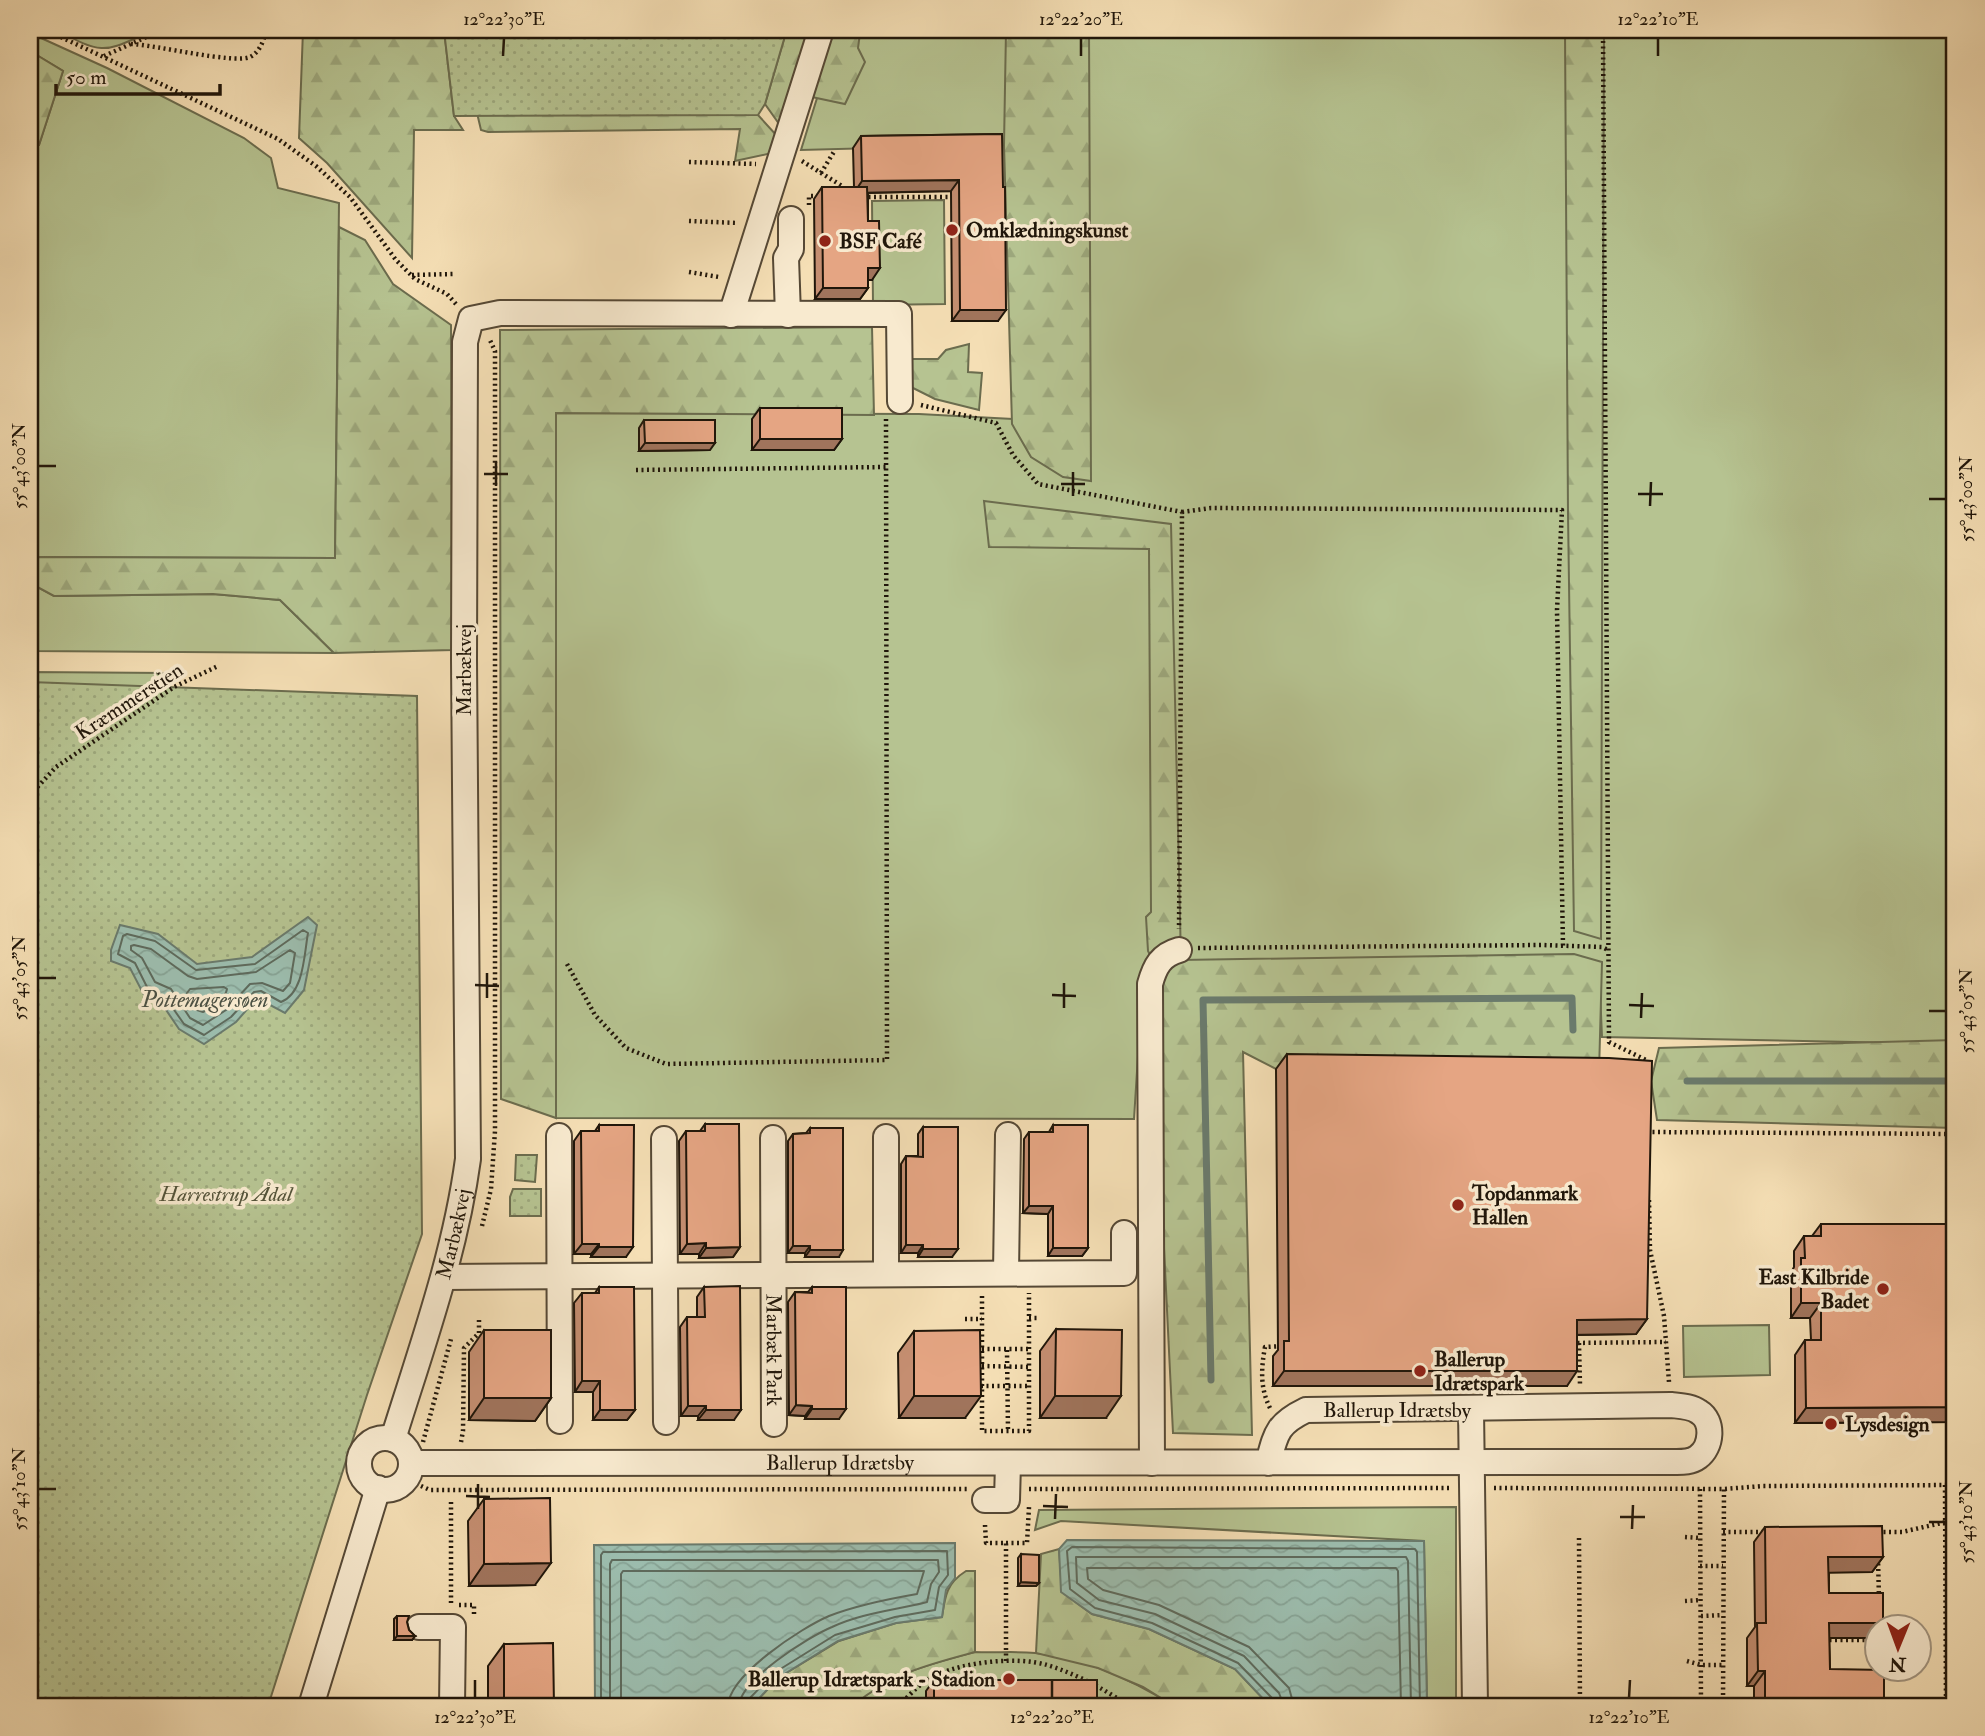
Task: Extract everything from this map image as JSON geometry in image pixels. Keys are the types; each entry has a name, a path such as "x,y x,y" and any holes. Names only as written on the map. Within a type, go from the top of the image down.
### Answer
{"street":[{"path":"731,315 821,30"},
{"path":"788,315 786,258 791,249 791,219"},
{"path":"471,319 500,313 899,314 900,401"},
{"name":"Marbækvej","path":"393,1439 444,1277 461,1209 468,1159 464,660 465,342 471,319"},
{"path":"1152,1463 1150,984 1154,970 1167,953 1179,950"},
{"path":"1006,1273 1008,1135"},
{"path":"559,1136 561,1421"},
{"path":"886,1137 887,1274"},
{"name":"Marbæk Park","path":"773,1138 774,1424"},
{"path":"664,1139 666,1422"},
{"name":"Marbæk Park","path":"444,1277 1124,1273 1124,1233"},
{"name":"Ballerup Idrætsby","path":"409,1471 1008,1463 1688,1462 1700,1456 1706,1448 1710,1434 1707,1421 1699,1412 1671,1405 1471,1410 1307,1410 1287,1419 1281,1429"},
{"path":"1471,1410 1475,1706"},
{"path":"1268,1463 1275,1437 1281,1429"},
{"path":"393,1439 407,1449 409,1471 399,1486 379,1489 364,1478 360,1469 360,1458 364,1448 372,1441 393,1439"},
{"path":"977,1494 1007,1500 1019,1489 1008,1463"},
{"path":"311,1706 379,1489"},
{"path":"419,1627 453,1627 452,1706"}],"path":[{"path":"46,30 278,139 316,166 350,197 396,260 411,275 447,294 471,319"},
{"path":"103,57 162,30"},
{"path":"131,44 221,58 244,58 253,56 264,42 266,30"},
{"path":"1603,30 1609,1042 1646,1060 1646,1072"},
{"path":"821,173 835,150"},
{"path":"689,162 781,157 821,173 842,186 847,197"},
{"path":"860,197 965,197"},
{"path":"689,221 733,222 759,226"},
{"path":"689,272 743,278"},
{"path":"411,275 453,274"},
{"path":"567,964 595,1015 626,1048 667,1064 887,1060 886,406 900,401 996,423 1013,454 1038,484 1182,512 1211,508 1562,510 1557,610 1563,947"},
{"path":"636,470 887,467"},
{"path":"1182,512 1179,950 1339,946 1602,947 1608,950"},
{"name":"Kræmmerstien","path":"30,795 56,767 174,687 218,666"},
{"path":"1647,1120 1648,1146"},
{"path":"1647,1132 1955,1134"},
{"path":"1649,1198 1650,1250 1664,1317 1671,1405"},
{"path":"1006,1273 1029,1318 1029,1431 982,1431 982,1319 1006,1273"},
{"path":"1029,1318 1040,1318"},
{"path":"965,1319 982,1319"},
{"path":"461,1443 464,1348 479,1333 479,1320"},
{"path":"1566,1343 1666,1342"},
{"path":"1579,1343 1580,1385"},
{"path":"1281,1429 1264,1396 1261,1368 1265,1347 1292,1346"},
{"path":"982,1349 1029,1349"},
{"path":"1007,1350 1008,1431"},
{"path":"982,1366 1029,1367"},
{"path":"970,1387 1029,1386"},
{"path":"409,1471 430,1490 977,1494"},
{"path":"1945,1485 1946,1706"},
{"path":"985,1525 986,1543 1027,1543 1019,1489 1724,1489 1763,1486 1955,1485"},
{"path":"1700,1489 1701,1706"},
{"path":"1723,1706 1724,1489"},
{"path":"451,1502 451,1610 447,1617 453,1627"},
{"path":"1865,1532 1902,1532 1945,1522"},
{"path":"1723,1532 1775,1532"},
{"path":"1685,1537 1700,1538"},
{"path":"1579,1538 1580,1706"},
{"path":"1006,1543 1006,1661"},
{"path":"1878,1546 1879,1600"},
{"path":"1700,1566 1723,1566"},
{"path":"1685,1601 1701,1600"},
{"path":"1700,1616 1723,1615"},
{"path":"1824,1640 1862,1640"},
{"path":"899,1706 908,1695 934,1675 975,1664 1006,1661 1045,1664 1078,1676 1129,1706"},
{"path":"1687,1661 1701,1665 1723,1665"}],"green space":[{"path":"58,30 155,30 116,46 97,48"},
{"path":"303,30 444,30 454,116 463,130 414,130 412,258 327,163 299,138"},
{"path":"444,30 784,30 785,36 765,104 758,115 454,116"},
{"path":"784,30 815,30 782,128 765,104 785,36"},
{"path":"823,30 864,30 860,33 858,48 865,62 845,104 807,96"},
{"path":"838,30 1036,30 1032,144 801,150"},
{"path":"1006,30 1089,30 1091,481 1063,477 1031,457 1012,424 1004,145"},
{"path":"1082,30 1955,30 1955,1044 1602,1037 1599,968 1143,976 1134,1119 556,1118 556,413 919,414 1088,423"},
{"path":"1565,30 1604,30 1601,939 1574,931"},
{"path":"30,33 107,68 244,138 271,158 278,188 339,203 335,558 35,557 30,564 30,149 39,145 63,71 30,51"},
{"path":"30,51 63,71 39,145 30,149"},
{"path":"477,113 758,115 778,137 772,153 735,161 740,129 488,132 481,130"},
{"path":"944,200 945,304 873,305 872,201"},
{"path":"339,227 365,240 393,284 451,325 452,650 334,653 280,600 213,594 54,596 30,583 30,564 34,557 335,558"},
{"path":"872,327 874,415 556,413 556,1118 501,1099 500,330"},
{"path":"969,344 968,372 982,373 979,410 935,399 909,386 903,359 938,359 946,350"},
{"path":"984,501 1171,524 1181,960 1574,954 1602,962 1599,1073 1276,1069 1243,1052 1252,1435 1173,1433 1158,1125 1159,972 1148,951 1146,917 1151,912 1149,549 989,547"},
{"path":"30,583 54,596 213,594 280,600 334,653 30,651"},
{"path":"30,672 167,673 169,679 129,706 30,785"},
{"name":"Harrestrup Ådal","path":"30,682 417,696 422,1234 367,1395 268,1706 30,1706"},
{"path":"1955,1040 1955,1128 1657,1120 1651,1081 1659,1048"},
{"path":"516,1155 537,1155 535,1182 515,1180"},
{"path":"513,1189 541,1189 541,1216 510,1216"},
{"path":"1769,1325 1770,1375 1684,1377 1683,1326"},
{"path":"1456,1507 1456,1706 1427,1706 1424,1541 1061,1521 1035,1530 1039,1510"},
{"path":"1059,1549 1062,1592 1092,1614 1149,1629 1235,1669 1270,1706 1174,1706 1143,1687 1098,1668 1036,1653 1041,1554"},
{"path":"966,1571 975,1571 975,1652 896,1678 853,1706 752,1706 778,1678 839,1641 896,1623 942,1617 948,1590"},
{"name":"Ballerup Idrætspark - Stadion","path":"975,1652 1035,1653 1071,1659 1125,1679 1174,1706 853,1706 895,1678"}],"water":[{"name":"Pottemagersøen","path":"308,917 317,925 304,990 285,1013 257,998 236,1022 204,1044 179,1029 160,1001 144,995 130,968 111,961 111,950 120,925 158,934 197,964 252,957"},
{"path":"1067,1540 1424,1541 1427,1706 1270,1706 1235,1669 1149,1629 1092,1614 1061,1592 1059,1549"},
{"path":"955,1543 955,1578 946,1590 942,1617 896,1623 838,1641 778,1678 752,1706 595,1706 594,1545"}],"building":[{"path":"1002,134 1006,310 960,310 959,180 862,181 861,136"},
{"path":"822,187 867,187 868,221 879,221 880,268 868,268 868,288 823,288"},
{"path":"760,408 842,408 842,439 760,439"},
{"path":"644,420 715,420 715,443 645,443"},
{"name":"Topdanmark Hallen","path":"1287,1054 1609,1058 1652,1061 1647,1319 1577,1320 1577,1371 1284,1371 1284,1341 1289,1341"},
{"path":"705,1124 739,1124 740,1247 706,1248 706,1243 687,1244 686,1131 705,1131"},
{"path":"599,1125 634,1125 633,1247 582,1244 581,1131 599,1131"},
{"path":"1053,1125 1088,1125 1088,1248 1053,1248 1053,1206 1029,1206 1029,1132 1053,1132"},
{"path":"923,1127 958,1127 958,1249 923,1249 923,1245 906,1245 906,1156 923,1157"},
{"path":"810,1128 843,1128 843,1250 810,1250 810,1246 793,1246 793,1134 810,1133"},
{"name":"East Kilbride Badet","path":"1821,1224 1955,1224 1955,1407 1806,1408 1805,1340 1821,1340 1821,1303 1801,1303 1801,1258 1805,1258 1804,1236 1821,1236"},
{"path":"740,1286 741,1410 706,1410 706,1406 688,1406 687,1317 705,1317 704,1287"},
{"path":"599,1287 634,1287 635,1410 600,1410 600,1381 582,1381 582,1293 599,1293"},
{"path":"812,1287 846,1287 846,1409 812,1409 812,1406 796,1405 795,1292 812,1293"},
{"path":"1056,1329 1122,1330 1121,1396 1055,1396"},
{"path":"484,1330 551,1330 551,1398 484,1398"},
{"path":"980,1330 981,1396 914,1396 914,1331"},
{"path":"550,1498 551,1563 484,1564 484,1499"},
{"path":"1882,1526 1883,1557 1828,1557 1829,1593 1883,1593 1883,1614 1862,1614 1862,1623 1829,1623 1830,1669 1862,1670 1862,1684 1884,1684 1884,1700 1797,1701 1797,1706 1765,1706 1765,1671 1758,1671 1757,1623 1766,1623 1765,1527"},
{"path":"1021,1554 1039,1555 1039,1583 1021,1582"},
{"path":"397,1616 409,1616 409,1630 415,1636 397,1636"},
{"path":"553,1643 554,1706 504,1706 504,1644"},
{"path":"934,1680 1097,1680 1097,1706 934,1706"}],"waterway":[{"path":"1211,1380 1203,1000 1572,998 1573,1030"},
{"path":"1687,1081 1955,1081"}],"place":[{"name":"Omklædningskunst","path":"952,230"},
{"name":"BSF Café","path":"825,241"},
{"name":"Topdanmark Hallen","path":"1458,1205"},
{"name":"East Kilbride Badet","path":"1883,1289"},
{"name":"Ballerup Idrætspark","path":"1420,1371"},
{"name":"Lysdesign","path":"1831,1424"},
{"name":"Ballerup Idrætspark - Stadion","path":"1009,1679"}]}
